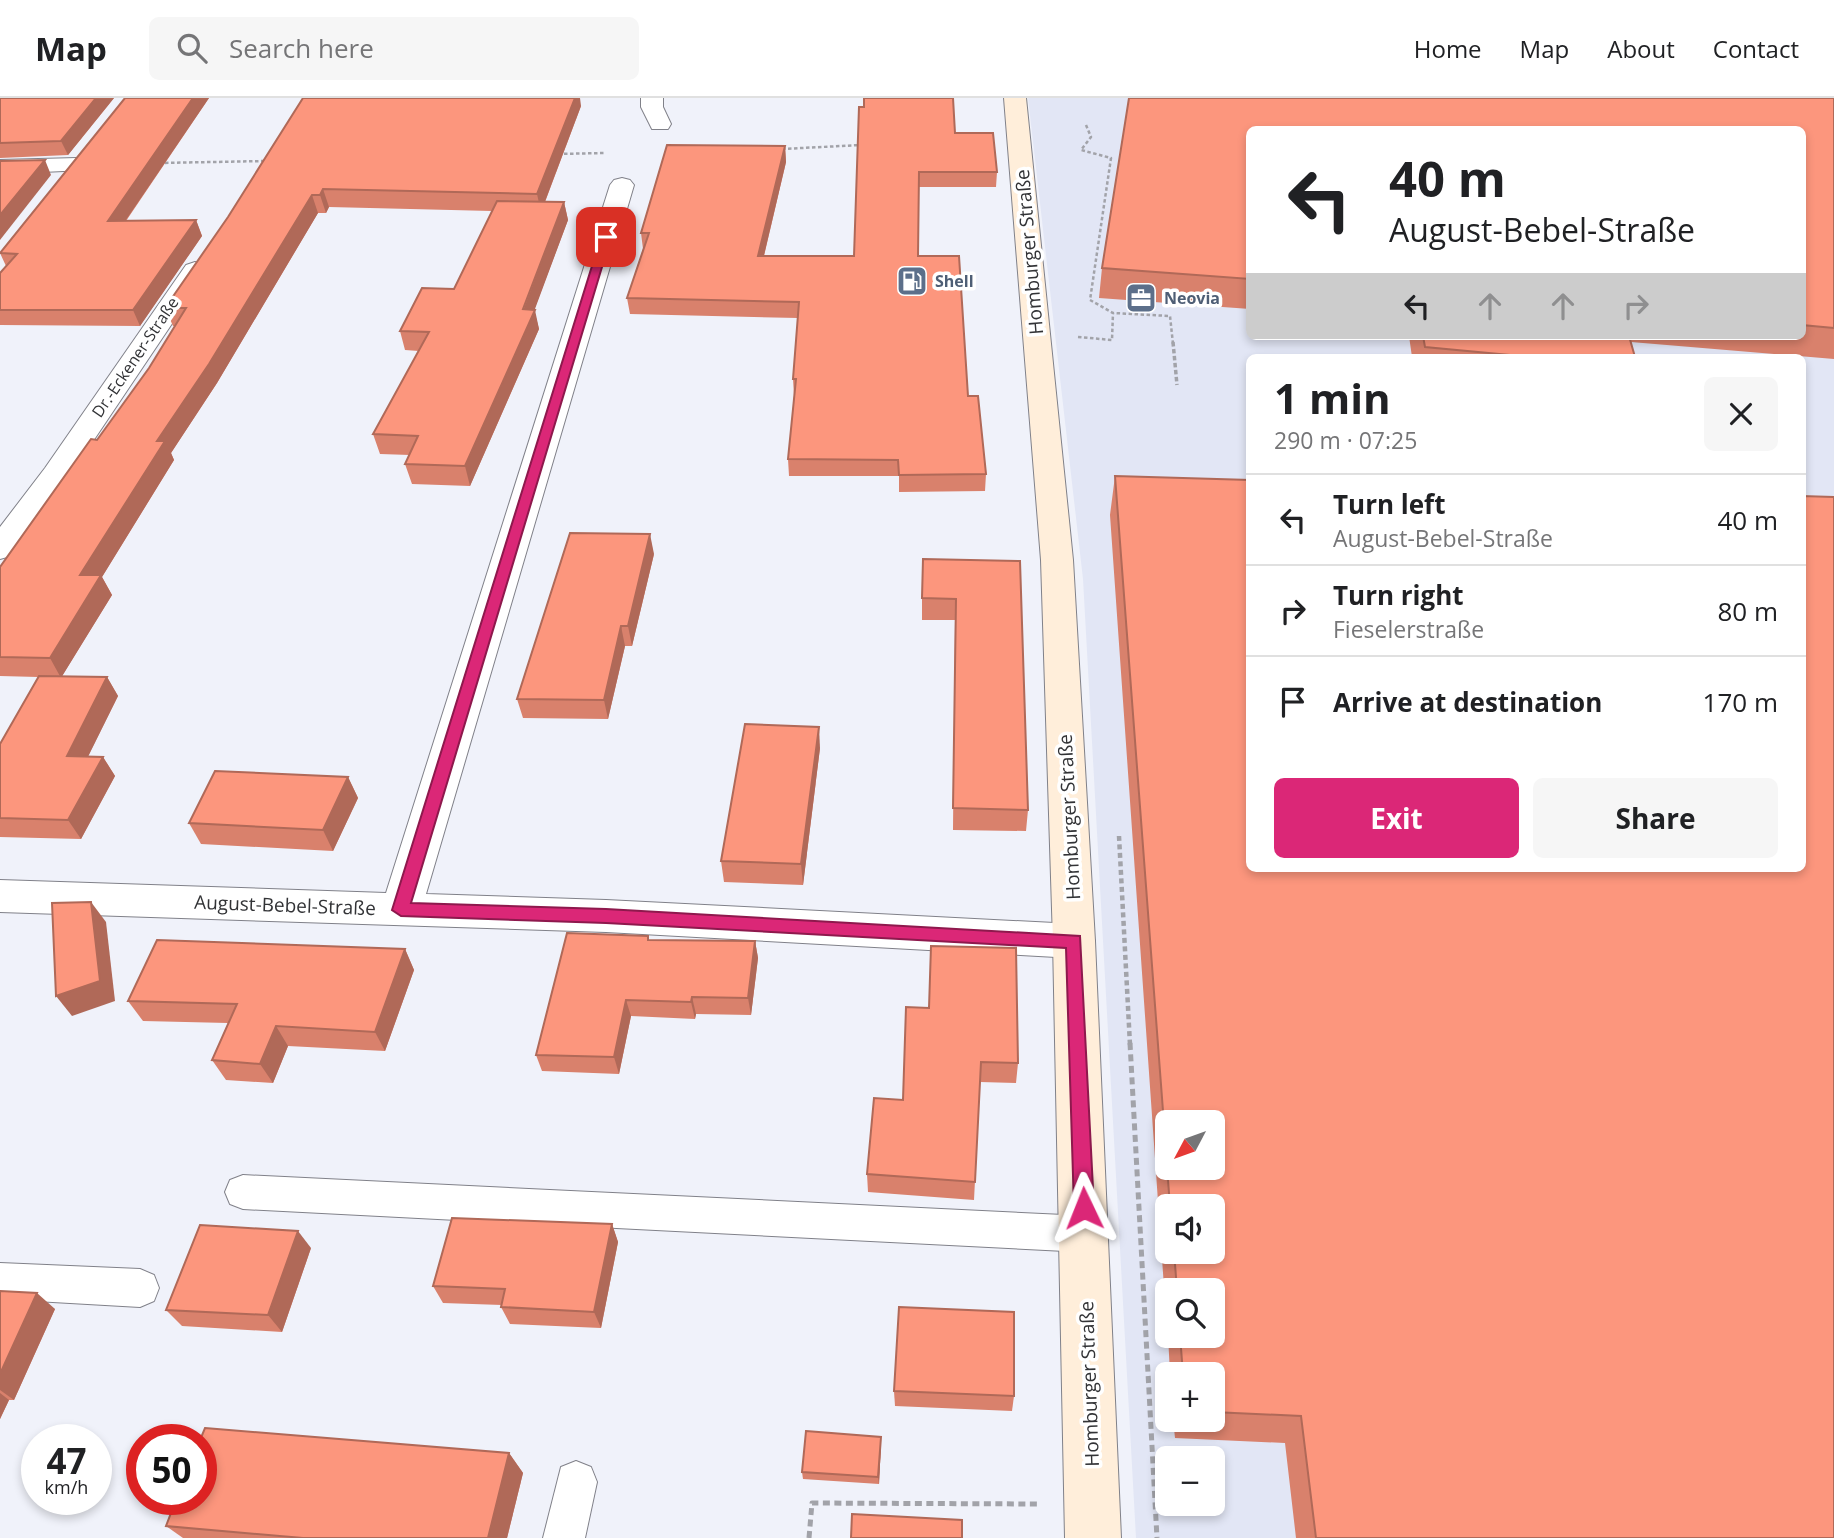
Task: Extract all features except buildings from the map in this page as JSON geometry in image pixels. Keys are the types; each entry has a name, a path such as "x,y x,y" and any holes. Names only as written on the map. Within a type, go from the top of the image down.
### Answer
{"main road":[{"name":"Homburger Straße","path":"1015,98 1057,560 1085,1234 1093,1521"}],"street":[{"path":"652,98 654,115 660,124"},
{"path":"60,186 91,146"},
{"path":"0,167 77,165"},
{"path":"401,910 622,185"},
{"name":"Dr.-Eckener-Straße","path":"0,549 56,474 207,252"},
{"name":"August-Bebel-Straße","path":"0,896 606,916 1074,941"}],"lane":[{"path":"243,1192 1085,1234"},
{"path":"0,1281 140,1288"},
{"path":"564,1538 576,1482"}],"path":[{"path":"1086,125 1091,137 1081,150 1111,158 1090,300 1113,313 1170,316 1177,385"},
{"path":"778,149 870,145"},
{"path":"547,154 612,153"},
{"path":"258,173 265,161"},
{"path":"158,163 279,161"},
{"path":"1073,337 1112,340 1113,313"},
{"path":"809,1538 812,1503 1093,1521"}],"shaded area":[{"path":"1028,98 1834,98 1834,1538 1136,1538 1083,579"}],"place":[{"name":"Shell","path":"912,281"},
{"name":"Neovia","path":"1141,298"}],"route":[{"path":"606,237 401,910 606,916 1074,941 1084,1208"}]}
